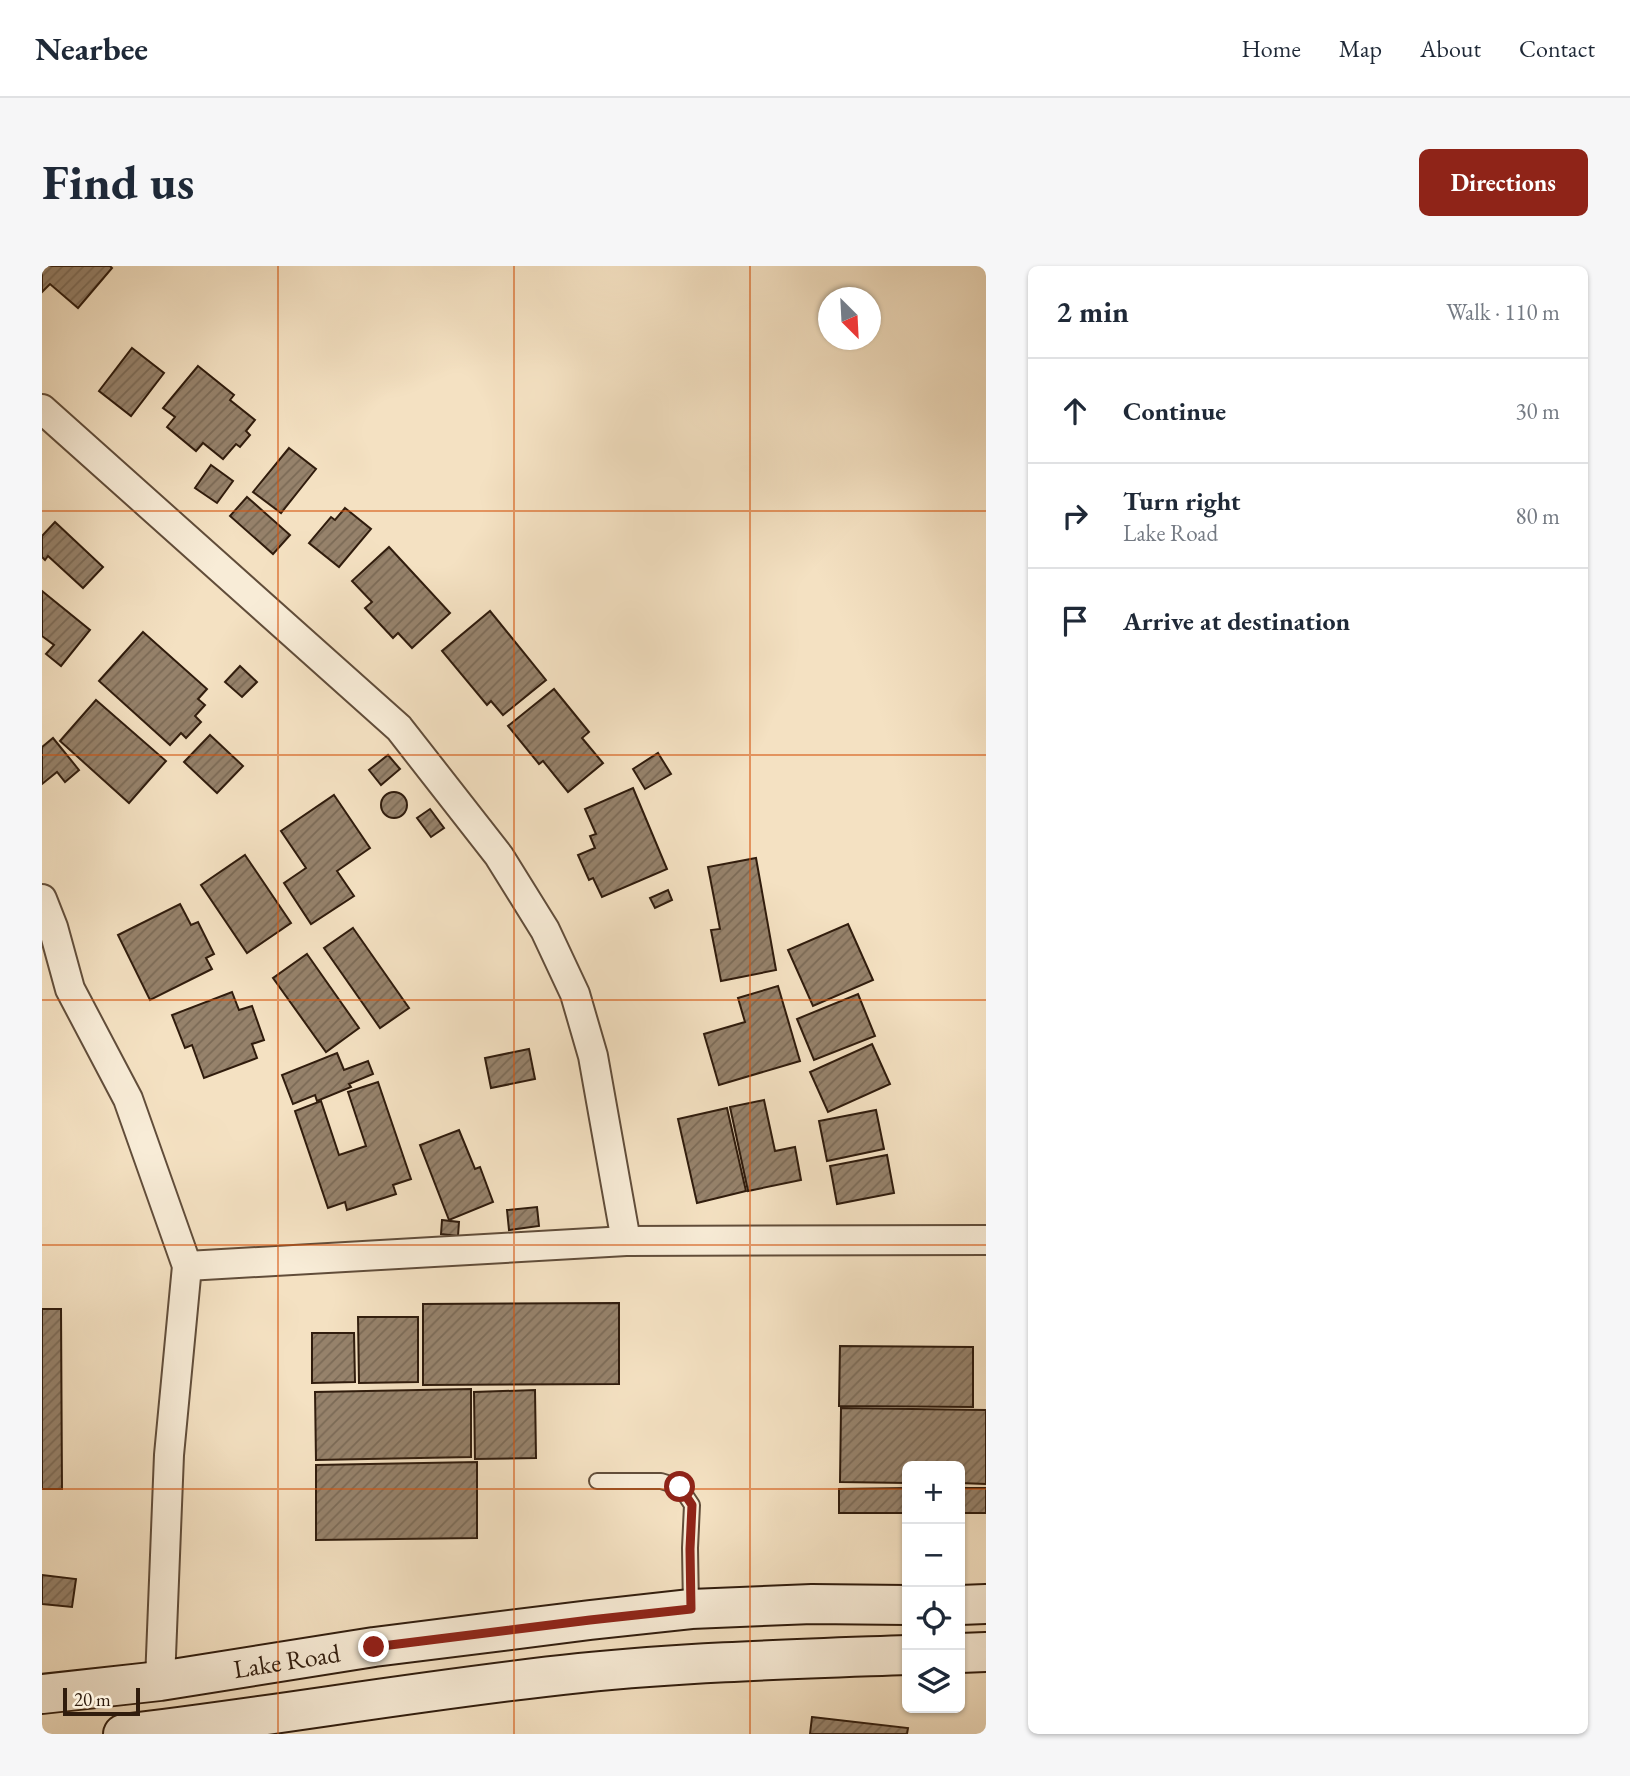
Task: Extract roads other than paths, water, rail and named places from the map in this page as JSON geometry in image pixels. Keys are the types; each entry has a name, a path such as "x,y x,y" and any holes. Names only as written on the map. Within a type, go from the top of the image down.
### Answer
{"main road":[{"name":"Lake Road","path":"42,1694 160,1681 374,1647 691,1609 813,1604 902,1605"},
{"path":"965,1605 986,1604"},
{"path":"965,1653 986,1651"},
{"name":"Lake Road","path":"123,1734 581,1673 902,1655"}],"street":[{"path":"42,409 399,728 499,856 545,930 575,994 593,1056 626,1241"},
{"path":"42,899 70,989 128,1099 187,1266 169,1455 160,1681"},
{"path":"42,968 70,989"},
{"path":"187,1266 626,1241 986,1240"}],"lane":[{"path":"597,1481 661,1481 680,1487 692,1505 691,1609"}]}
